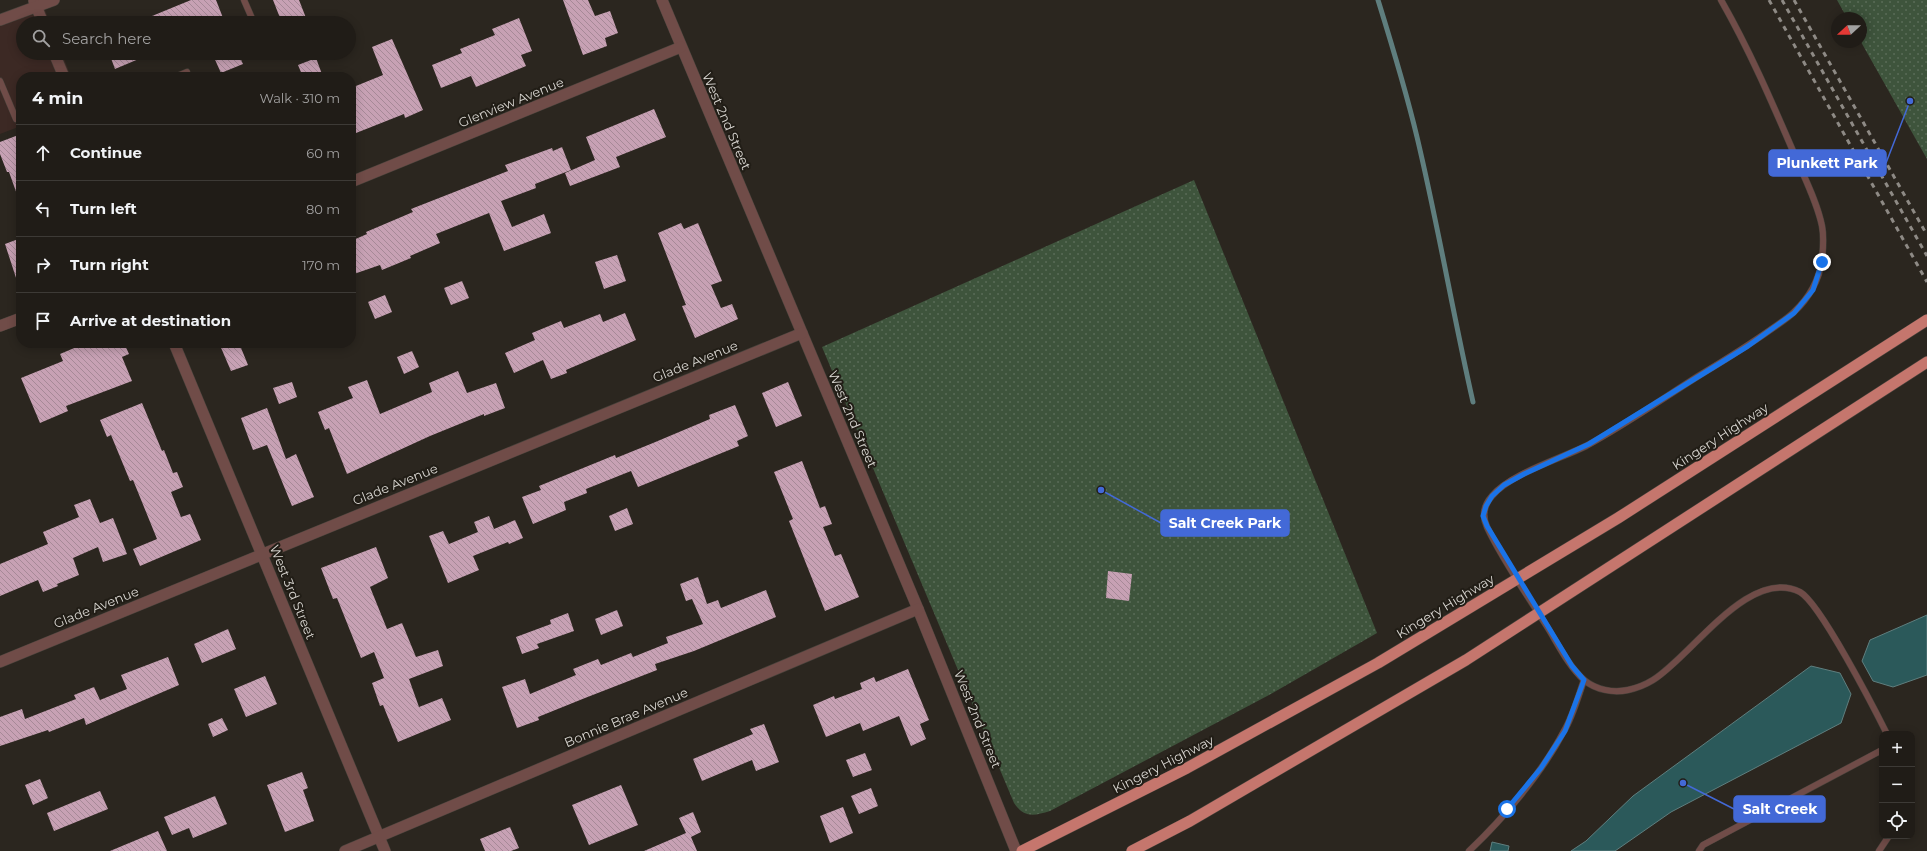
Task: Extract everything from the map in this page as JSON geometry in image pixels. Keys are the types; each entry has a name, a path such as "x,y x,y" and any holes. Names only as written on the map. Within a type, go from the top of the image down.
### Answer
{"highway":[{"name":"Kingery Highway","path":"1022,851 1194,765 1378,663 1618,518 1927,320"},
{"path":"1132,851 1190,820 1460,664 1927,362"}],"street":[{"path":"0,20 35,3 54,0"},
{"name":"West 2nd Street","path":"662,0 918,609 1016,851"},
{"path":"35,3 40,16"},
{"name":"Glenview Avenue","path":"356,180 681,47"},
{"path":"57,60 62,72"},
{"path":"0,326 16,320"},
{"name":"Glade Avenue","path":"0,662 802,333"},
{"name":"West 3rd Street","path":"176,348 385,851"},
{"name":"Bonnie Brae Avenue","path":"345,851 379,835 918,609"}],"lane":[{"path":"244,0 251,16"},
{"path":"1721,0 1745,42 1771,99 1812,196 1823,228 1822,262 1813,290 1794,313 1748,346 1589,444 1524,474 1504,485 1492,496 1486,506 1483,516 1487,526 1518,579 1572,666 1584,680 1596,687 1610,692 1621,691 1646,684 1665,671 1741,601 1768,588 1783,588 1799,592 1809,599 1885,731"},
{"path":"0,81 16,119"},
{"path":"1469,851 1541,768 1565,731 1584,680"},
{"path":"1700,851 1703,844 1879,752"},
{"path":"1879,851 1887,839"}],"shaded area":[{"path":"44,7 47,16 21,16"},
{"path":"16,18 16,60 65,60 69,72 16,72 16,128 0,134 0,24"}],"green space":[{"path":"1837,0 1927,0 1927,159 1864,48 1867,48 1867,12 1844,12"},
{"path":"1194,180 1377,633 1269,695 1050,811 1034,815 1026,813 1018,808 1014,803 822,347"}],"water":[{"path":"1927,615 1927,675 1893,687 1873,681 1862,661 1870,640"},
{"path":"1811,666 1840,673 1851,694 1841,723 1671,812 1615,851 1571,851 1586,841 1633,796"},
{"path":"1492,842 1509,846 1508,851 1490,851"}],"building":[{"path":"191,0 216,0 222,16 152,16"},
{"path":"273,0 299,0 305,16 279,16"},
{"path":"563,0 588,0 595,16 610,11 618,33 605,38 607,46 583,55"},
{"path":"519,18 532,51 521,55 526,66 476,87 471,76 441,88 432,65 462,53 460,49 495,35 492,29"},
{"path":"392,39 423,110 405,118 404,114 356,133 356,86 383,75 372,47"},
{"path":"112,60 136,60 115,69"},
{"path":"215,60 241,60 243,64 221,72"},
{"path":"311,60 317,60 321,72 301,72 298,65"},
{"path":"654,109 666,137 616,157 620,167 570,186 565,173 595,160 586,137"},
{"path":"16,136 16,192 9,172 7,172 0,154 0,142"},
{"path":"562,147 571,170 535,184 536,188 501,201 512,227 544,214 551,233 504,251 489,213 436,234 440,243 410,256 411,258 382,270 380,265 356,273 356,239 367,234 366,232 413,212 411,209 508,171 505,165 552,148 553,151"},
{"path":"681,223 684,229 698,223 722,281 711,285 721,308 732,304 738,319 695,338 682,306 686,305 658,233"},
{"path":"16,240 16,278 5,244"},
{"path":"617,255 626,281 604,289 595,262"},
{"path":"462,281 469,298 451,305 444,288"},
{"path":"385,295 392,312 375,319 368,302"},
{"path":"625,313 636,340 566,370 567,373 551,379 543,360 514,373 505,353 535,340 532,333 561,321 564,328 600,314 603,322"},
{"path":"74,348 126,348 129,354 122,357 132,381 66,406 68,411 40,423 21,378 63,361 60,354"},
{"path":"221,348 241,348 248,365 231,371"},
{"path":"412,351 419,367 404,374 397,357"},
{"path":"458,371 467,393 496,383 505,408 484,416 484,414 430,436 347,474 329,428 325,430 318,412 353,398 348,387 367,380 380,414 432,392 429,383"},
{"path":"292,382 297,397 279,404 273,388"},
{"path":"788,382 802,416 776,427 762,393"},
{"path":"142,403 162,451 164,450 173,473 177,472 183,487 171,492 181,517 190,514 201,540 140,566 133,549 157,539 133,480 130,481 111,435 107,437 100,420"},
{"path":"735,405 748,436 737,441 739,446 638,487 631,471 586,489 587,493 564,502 566,510 533,524 522,497 541,490 539,486 615,455 616,458 653,443 710,419 709,415"},
{"path":"267,408 286,459 296,454 314,497 292,506 267,445 253,450 241,418"},
{"path":"802,461 820,508 825,506 832,524 823,527 835,556 841,554 859,597 825,611 789,521 793,519 774,472"},
{"path":"90,499 100,523 113,518 127,554 103,562 98,547 73,558 79,575 57,584 58,586 43,592 38,580 0,596 0,564 48,544 43,532 79,517 74,505"},
{"path":"627,508 633,524 615,531 609,516"},
{"path":"489,516 494,529 515,520 523,538 509,544 508,542 473,556 479,570 448,583 429,536 443,531 449,544 478,532 474,522"},
{"path":"376,547 388,578 370,587 387,629 402,623 416,657 438,650 443,666 409,679 419,707 442,698 451,720 398,742 383,705 380,706 372,683 384,678 374,652 361,658 337,598 333,599 321,568"},
{"path":"1108,571 1132,574 1129,601 1106,598"},
{"path":"698,577 707,604 718,600 721,608 766,590 776,617 694,651 655,664 657,670 538,717 539,720 517,728 502,687 525,679 530,694 576,675 573,669 598,659 601,665 631,653 633,657 668,643 666,637 703,624 692,599 686,601 680,584"},
{"path":"617,610 623,626 601,635 595,619"},
{"path":"568,613 574,631 537,644 539,648 522,654 516,637 551,624 550,620"},
{"path":"228,629 236,649 202,663 194,644"},
{"path":"168,657 179,685 86,725 84,718 49,732 48,730 0,746 0,717 22,709 25,719 76,699 74,695 94,687 100,700 127,689 121,675"},
{"path":"908,669 929,720 920,724 926,739 911,746 899,716 863,731 860,723 826,737 813,705 834,696 835,699 862,689 860,683 874,677 876,682"},
{"path":"265,676 277,704 246,717 234,689"},
{"path":"222,718 228,730 213,737 208,724"},
{"path":"764,724 779,762 756,771 752,760 702,781 693,759 753,734 750,729"},
{"path":"865,753 872,770 853,777 846,760"},
{"path":"302,772 308,788 303,790 314,821 285,832 267,785"},
{"path":"40,779 48,798 33,805 25,785"},
{"path":"621,785 638,825 589,845 572,805"},
{"path":"871,788 878,806 859,814 851,796"},
{"path":"100,791 108,809 54,831 47,813"},
{"path":"215,796 227,824 193,838 189,828 172,835 164,817"},
{"path":"843,807 853,833 830,843 820,816"},
{"path":"693,812 701,832 691,837 697,851 644,851 686,833 679,818"},
{"path":"510,827 519,848 511,851 485,851 480,839"},
{"path":"158,831 167,851 110,851"}],"waterway":[{"path":"1378,0 1404,85 1417,137 1473,402"}],"railway":[{"path":"1769,0 1927,282"},
{"path":"1782,0 1927,256"},
{"path":"1794,0 1927,235"}],"place":[{"name":"Plunkett Park","path":"1910,101"},
{"name":"Salt Creek Park","path":"1101,490"},
{"name":"Salt Creek","path":"1683,783"}],"route":[{"path":"1507,809 1541,768 1565,731 1584,680 1572,666 1487,526 1483,516 1486,506 1492,496 1504,485 1524,474 1589,444 1748,346 1794,313 1813,290 1822,262"}]}
